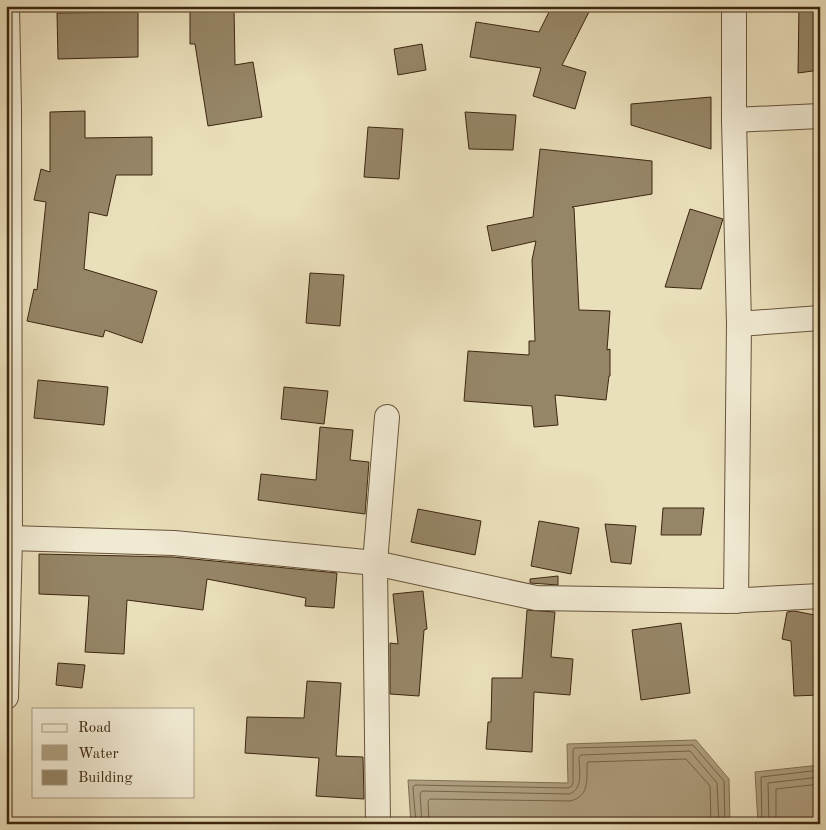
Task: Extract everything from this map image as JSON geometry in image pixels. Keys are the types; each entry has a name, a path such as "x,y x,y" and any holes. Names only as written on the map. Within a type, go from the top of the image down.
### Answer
{"street":[{"path":"6,698 10,538 7,6"},
{"path":"734,6 734,120 740,324 736,601"},
{"path":"734,120 820,116"},
{"path":"740,324 820,318"},
{"path":"378,824 375,563 387,417"},
{"path":"10,538 174,543 375,563 536,598 736,601 820,596"}],"water":[{"path":"696,740 729,779 730,824 411,824 408,780 568,783 567,744"},
{"path":"820,765 820,824 758,824 755,772"}],"building":[{"path":"190,6 234,6 235,65 253,62 262,117 208,126 195,44 190,44"},
{"path":"552,6 592,6 562,65 586,72 575,109 533,96 541,68 470,57 476,22 539,32"},
{"path":"799,6 820,6 820,70 798,73"},
{"path":"138,12 138,57 58,59 57,13"},
{"path":"422,44 426,70 398,75 394,49"},
{"path":"711,97 711,149 631,125 631,104"},
{"path":"85,111 85,138 152,137 152,175 116,175 107,216 89,212 84,269 157,291 142,343 105,330 103,337 27,321 34,289 37,290 46,202 34,200 41,169 50,172 50,112"},
{"path":"465,112 516,115 513,150 469,149"},
{"path":"368,127 403,129 399,179 364,177"},
{"path":"540,149 652,161 652,194 572,207 574,208 579,310 610,311 607,350 610,349 610,376 606,400 555,395 558,425 534,427 532,406 464,401 468,351 529,355 529,341 535,341 532,260 536,241 492,251 487,226 533,217"},
{"path":"690,209 723,219 701,289 665,287"},
{"path":"310,273 344,275 340,326 306,323"},
{"path":"38,380 108,387 104,425 34,418"},
{"path":"284,387 328,391 324,424 281,419"},
{"path":"320,427 353,430 350,460 369,462 365,514 258,500 261,474 316,480"},
{"path":"663,508 704,508 701,535 661,535"},
{"path":"418,509 481,521 475,555 411,542"},
{"path":"539,521 579,528 571,574 531,566"},
{"path":"605,524 636,526 631,564 611,562"},
{"path":"39,554 173,557 337,573 334,608 305,606 306,598 207,579 203,610 127,600 124,654 85,652 89,596 39,594"},
{"path":"558,576 558,585 530,583 530,579"},
{"path":"423,591 427,629 424,630 419,696 390,694 390,643 398,644 393,594"},
{"path":"527,610 555,612 551,657 573,659 570,695 534,692 532,752 486,749 488,722 491,722 492,678 522,678"},
{"path":"794,611 820,616 820,695 794,696 791,641 782,639 787,612"},
{"path":"681,623 690,693 641,700 632,630"},
{"path":"58,663 85,665 82,688 56,685"},
{"path":"307,681 341,683 336,756 363,757 364,799 316,796 319,758 245,753 247,717 304,718"}]}
